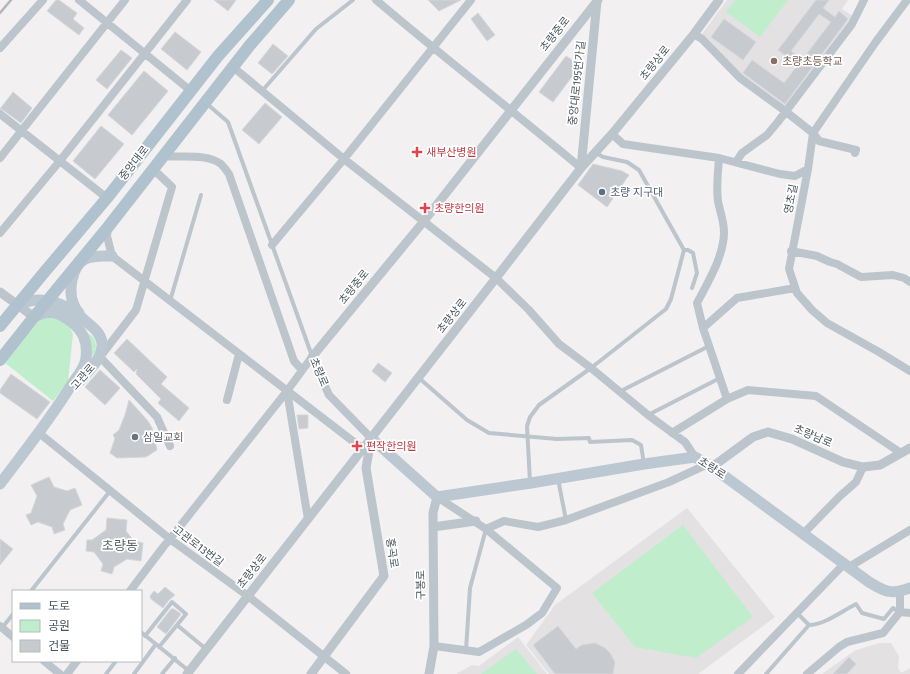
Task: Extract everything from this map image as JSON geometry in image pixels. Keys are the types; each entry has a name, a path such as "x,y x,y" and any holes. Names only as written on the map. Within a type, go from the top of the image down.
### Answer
{"main road":[{"name":"중앙대로","path":"0,326 107,198 236,35 268,0"},
{"name":"중앙대로","path":"0,360 47,300 79,264 233,67 289,0"},
{"path":"79,264 92,256 112,256"},
{"name":"고관로","path":"79,264 72,285 72,296 74,306 80,315"},
{"name":"고관로","path":"17,305 28,300 39,299 62,304 80,315 99,333 102,344 100,357 63,399"},
{"name":"고관로","path":"0,484 63,399 82,369 86,359 85,338 80,328 67,318 56,313 46,312 34,317"},
{"name":"초량로","path":"371,438 437,497 695,457 710,466 846,566 884,591 905,590"}],"street":[{"path":"0,48 43,0"},
{"path":"79,0 191,91"},
{"path":"0,158 22,132 124,0"},
{"path":"0,233 59,162 187,0"},
{"path":"376,0 581,168"},
{"path":"272,245 472,0"},
{"name":"초량중로","path":"131,590 312,357 424,221 597,0"},
{"name":"중앙대로195번가길","path":"581,168 597,0"},
{"name":"초량상로","path":"188,672 581,168 612,134 694,34 719,0"},
{"path":"736,162 742,153 767,135 786,112 852,24 864,0"},
{"name":"영초길","path":"907,0 875,43 813,133 808,169 789,269 797,293 812,310 827,323 910,371"},
{"path":"694,34 702,39 740,78 813,133 819,141 856,150 855,153"},
{"path":"233,67 344,158 496,278 528,309 559,344 648,415 685,442 695,457"},
{"path":"0,114 59,162 107,198"},
{"path":"612,134 623,144 719,158 780,174 795,176 808,169"},
{"path":"164,156 192,156 212,159 222,165 229,174 294,361 302,370"},
{"path":"719,158 717,185 724,232 719,255 697,304 703,328 728,399"},
{"name":"중앙대로","path":"144,281 172,186 154,169"},
{"path":"108,227 106,236 112,256 363,449"},
{"path":"792,251 817,256 837,264 861,277 893,275 904,278 910,282"},
{"path":"144,281 136,310 100,357 158,417 170,446"},
{"path":"703,328 737,298 795,288"},
{"path":"0,292 34,317"},
{"path":"227,400 239,354"},
{"name":"초량로","path":"312,357 329,395 371,438"},
{"path":"672,432 728,399 748,390 816,396 901,453"},
{"path":"287,391 308,519"},
{"name":"초량남로","path":"710,466 753,437 768,432 792,439 843,462 863,467 880,465 910,448"},
{"name":"고관로13번길","path":"39,433 170,539 248,596 346,674"},
{"name":"홍곡로","path":"311,674 384,576 366,468 371,438"},
{"path":"486,529 504,521 538,527 566,520 710,466"},
{"path":"803,534 856,482 863,467"},
{"path":"434,646 479,652 526,625 542,613 557,588 476,521 437,497"},
{"name":"구봉로","path":"429,674 434,646 432,513 437,497"},
{"path":"433,527 476,521"},
{"path":"738,674 797,613 846,566 910,530"},
{"path":"807,674 839,647 852,639 883,633 900,612 905,590"},
{"path":"900,612 910,613"},
{"path":"1,627 12,636"},
{"path":"45,662 60,674"},
{"path":"67,674 76,662"}],"lane":[{"path":"262,91 316,29 353,0"},
{"name":"초량로","path":"206,103 228,122 312,357"},
{"path":"530,483 527,426 530,417 539,405 591,368 666,309 671,299 684,250 638,170 627,162 603,157 595,152"},
{"path":"170,301 201,195"},
{"path":"684,250 688,250 693,253 696,274 692,288"},
{"path":"619,392 709,346"},
{"path":"418,378 467,420 489,432 557,439 589,438 590,442 632,440 641,445 644,464"},
{"path":"648,415 720,378"},
{"path":"558,478 566,520"},
{"path":"32,590 110,491"},
{"path":"466,650 470,588 486,529"},
{"path":"134,674 186,614 172,602 145,636"},
{"path":"797,613 809,624 814,625 856,604 862,613 884,619 893,608 900,612"},
{"path":"1,627 12,615"},
{"path":"766,674 809,624"},
{"path":"177,625 207,649"},
{"path":"142,633 175,658 188,672"},
{"path":"162,674 175,658"},
{"path":"106,674 115,662"}],"shaded area":[{"name":"초량초등학교","path":"727,0 848,0 842,9 853,16 785,107 737,71 702,34"},
{"path":"687,508 775,617 698,674 549,674 526,645 555,605"},
{"path":"518,637 547,674 456,674 472,665 479,666"},
{"path":"879,643 891,643 899,656 898,668 901,673 910,668 910,674 822,674 854,651"}],"green space":[{"path":"735,0 788,0 760,37 726,12"},
{"path":"43,316 55,317 69,326 73,334 68,381 53,401 5,363"},
{"path":"87,333 94,338 96,345 95,353 90,359"},
{"path":"683,525 753,617 696,658 635,647 592,593"},
{"path":"516,649 537,674 481,674"}],"building":[{"path":"56,0 59,0 77,13 73,19 84,28 79,35 47,11"},
{"path":"214,0 236,0 228,11"},
{"path":"428,0 461,0 439,11"},
{"path":"816,0 829,0 823,8 835,17 839,11 848,19 785,104 743,73 752,60 784,83 798,65 778,50","holes":["819,14 831,22 802,60 791,51"]},
{"path":"478,13 495,35 487,41 471,19"},
{"path":"724,19 756,42 743,60 711,37"},
{"path":"175,32 201,52 187,70 161,49"},
{"path":"273,44 288,56 272,74 258,63"},
{"path":"121,50 132,58 107,89 96,80"},
{"path":"566,56 575,62 574,74 553,102 539,92"},
{"path":"144,71 168,91 132,135 108,115"},
{"path":"13,92 32,108 21,123 0,109"},
{"path":"265,103 282,117 259,144 242,130"},
{"path":"101,126 124,144 95,179 73,161"},
{"name":"초량 지구대","path":"593,164 622,171 629,175 607,207 578,185"},
{"path":"127,339 167,377 161,384 189,408 179,421 158,403 161,399 136,374 137,369 134,372 114,353"},
{"path":"378,363 392,373 385,382 372,371"},
{"path":"100,370 120,388 105,405 85,387"},
{"path":"11,374 50,402 37,419 0,393 0,390"},
{"path":"129,400 148,421 152,428 157,450 146,457 117,458 110,453 115,438 113,435 119,430"},
{"path":"297,415 308,415 308,428 299,429"},
{"path":"49,477 54,487 67,491 75,488 82,505 70,510 63,524 65,530 54,534 52,527 38,522 31,525 26,515 31,513 37,496 31,485"},
{"path":"107,518 127,520 126,531 134,541 143,543 141,561 127,559 114,567 112,574 101,571 103,564 94,552 86,551 87,540 92,540 106,530"},
{"path":"0,539 13,549 0,565"},
{"path":"165,587 175,595 163,608 151,599 150,596 154,591 158,594"},
{"path":"171,609 174,609 181,614 166,634 157,627"},
{"path":"558,626 576,649 582,645 595,643 605,648 615,662 613,674 555,674 533,645"},
{"path":"849,657 856,664 847,674 833,674"}],"railway":[{"path":"0,13 11,0"}],"place":[{"name":"초량초등학교","path":"774,61"},
{"name":"새부산병원","path":"417,152"},
{"name":"초량 지구대","path":"602,192"},
{"name":"초량한의원","path":"425,208"},
{"name":"삼일교회","path":"135,437"},
{"name":"편작한의원","path":"357,446"}],"district":[{"name":"초량동","path":"120,545"}]}
